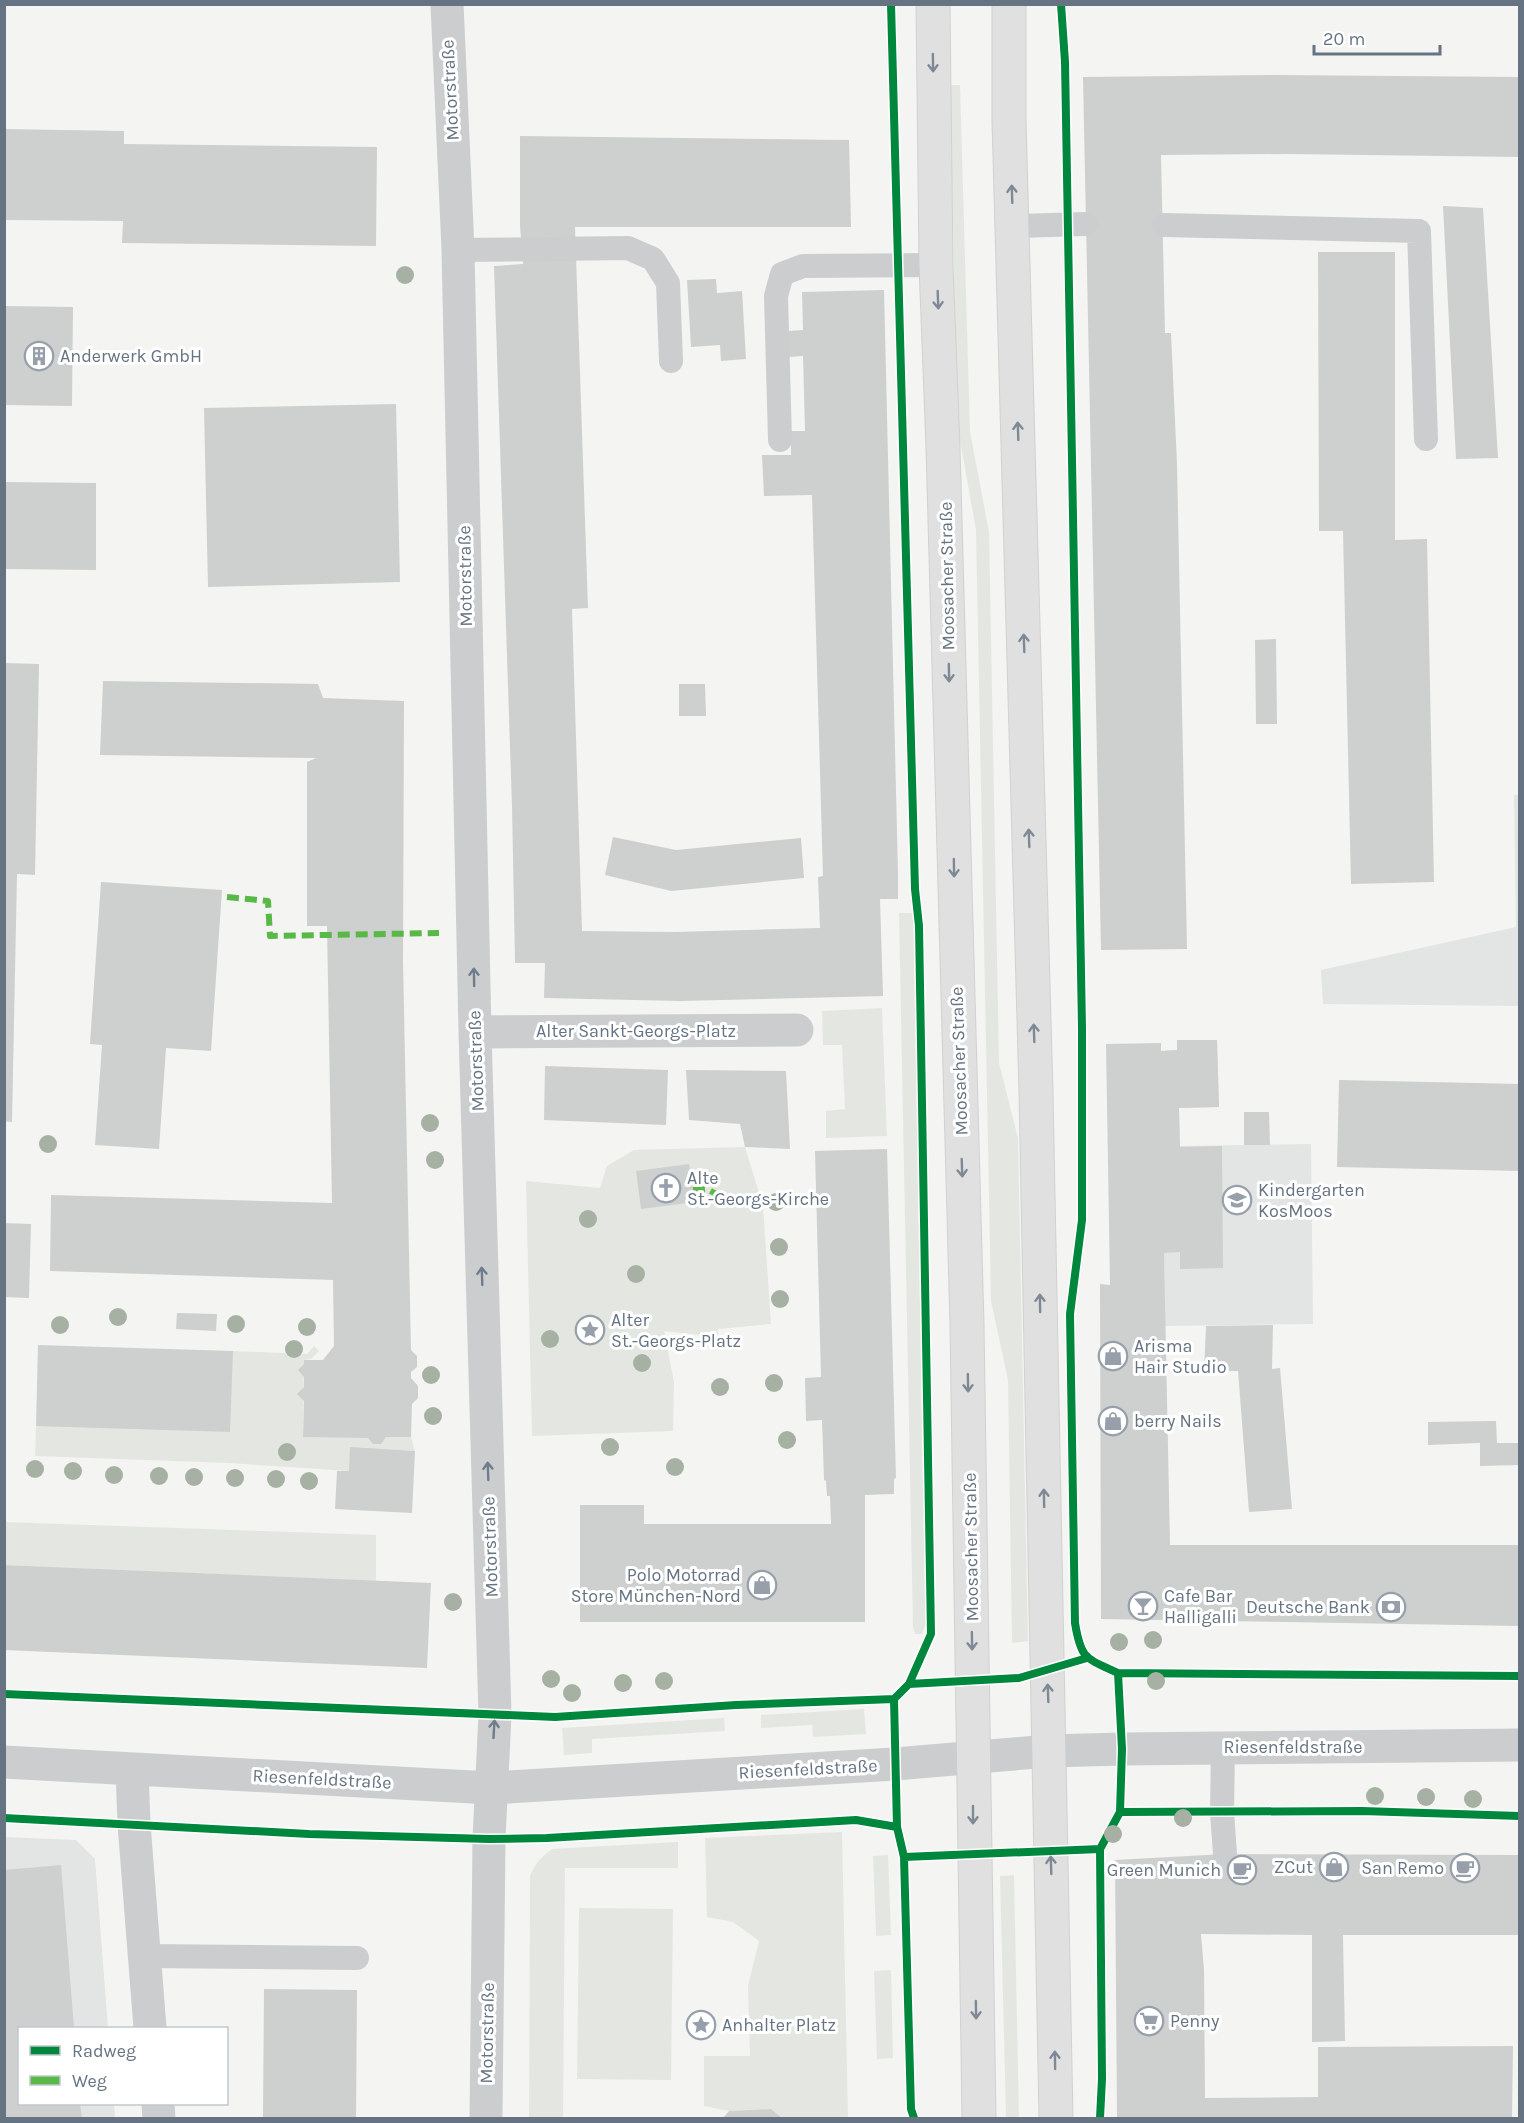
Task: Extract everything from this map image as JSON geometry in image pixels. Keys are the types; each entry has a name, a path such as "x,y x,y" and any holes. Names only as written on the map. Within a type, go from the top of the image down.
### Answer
{"main road":[{"name":"Moosacher Straße","path":"933,4 936,265 967,1336 979,2118"},
{"path":"1009,4 1012,226 1036,1104 1056,2118"}],"street":[{"name":"Motorstraße","path":"447,4 458,250 475,1032 495,1715 491,1788 486,2118"},
{"name":"Alter Sankt-Georgs-Platz","path":"475,1032 797,1030"},
{"name":"Riesenfeldstraße","path":"4,1762 491,1788 877,1765 1049,1751 1520,1745"},
{"path":"132,1770 150,2027"}],"lane":[{"path":"1012,226 1086,224"},
{"path":"1164,225 1419,231 1426,439"},
{"path":"458,250 628,248 653,259 668,283 671,361"},
{"path":"780,440 776,296 782,274 803,266 936,265"},
{"path":"1223,1748 1222,1812 1225,1854"},
{"path":"144,1956 357,1958"}],"shaded area":[{"path":"950,85 960,85 970,432 989,532 999,1063 1018,1138 1028,1641 1012,1643 1008,1380 991,1301 976,530 957,423"},
{"path":"1514,795 1520,795 1519,1006 1323,1004 1321,970 1516,927"},
{"path":"899,913 914,913 926,1623 922,1634 915,1634 913,1627"},
{"path":"882,1008 887,1136 826,1138 826,1111 845,1109 842,1045 823,1045 822,1011"},
{"name":"Kindergarten KosMoos","path":"1177,1040 1217,1040 1219,1107 1179,1108 1180,1146 1311,1144 1313,1324 1165,1326 1161,1051 1177,1050"},
{"path":"745,1147 763,1206 771,1324 718,1329 718,1337 664,1331 674,1382 673,1431 532,1436 526,1181 600,1188 607,1166 634,1150"},
{"path":"314,1346 319,1351 311,1359 304,1360 303,1437 411,1437 415,1451 351,1448 349,1471 229,1463 35,1456 36,1426 233,1351 307,1354"},
{"path":"5,1522 376,1535 376,1581 5,1565"},
{"path":"864,1709 866,1734 813,1737 812,1725 761,1728 761,1715"},
{"path":"724,1718 725,1731 592,1739 592,1753 564,1755 562,1728"},
{"path":"842,1832 848,2118 782,2118 771,2109 729,2111 704,2106 704,2056 750,2056 748,1986 759,1941 733,1922 707,1917 705,1838"},
{"path":"4,1837 76,1840 95,1859 108,2027 18,2027 18,2105 114,2105 115,2118 5,2118"},
{"path":"678,1842 678,1868 565,1868 563,2117 529,2118 530,1876 534,1868 552,1849"},
{"path":"888,1855 891,1935 876,1936 873,1856"},
{"path":"1014,1875 1019,2118 1006,2118 1000,1876"},
{"path":"579,1908 673,1909 671,2080 577,2079"},
{"path":"891,1970 893,2058 877,2059 874,1971"}],"building":[{"path":"1276,75 1520,77 1520,157 1161,155 1165,333 1171,333 1177,464 1187,949 1101,950 1083,77"},
{"path":"4,129 124,131 124,144 377,147 376,246 122,243 123,221 4,220"},
{"path":"520,136 849,140 851,227 575,227 588,608 572,609 582,931 675,932 820,928 818,877 823,876 812,495 764,496 762,455 791,455 791,431 805,431 803,356 789,357 789,331 803,330 802,292 884,290 898,899 880,899 883,996 680,1001 544,998 545,963 515,963 494,266 523,264 520,226"},
{"path":"1443,206 1483,208 1498,458 1456,459"},
{"path":"1318,252 1395,252 1395,540 1427,539 1434,882 1351,884 1343,531 1319,531"},
{"path":"716,279 717,293 742,291 746,359 721,361 720,345 691,347 687,280"},
{"name":"Anderwerk GmbH","path":"4,306 73,307 72,406 4,405"},
{"path":"396,404 400,582 208,587 204,408"},
{"path":"4,482 96,483 96,570 4,569"},
{"path":"1276,639 1277,724 1256,724 1255,640"},
{"path":"4,663 39,664 35,875 17,874 12,1122 4,1121"},
{"path":"103,681 318,684 323,698 404,701 403,962 411,1350 417,1356 417,1367 411,1372 411,1378 418,1386 418,1398 412,1404 411,1437 386,1437 381,1444 373,1444 368,1438 303,1437 304,1401 297,1394 304,1387 304,1377 298,1370 304,1364 304,1360 323,1360 334,1346 333,1280 50,1271 51,1195 332,1203 327,926 307,926 307,762 316,758 100,755"},
{"path":"679,684 705,684 706,716 679,716"},
{"path":"613,837 676,850 801,838 804,878 671,891 605,875"},
{"path":"101,882 222,890 211,1051 166,1048 159,1149 95,1145 102,1045 90,1044"},
{"path":"1177,1040 1217,1040 1219,1107 1179,1108 1180,1147 1222,1146 1223,1268 1180,1269 1180,1252 1164,1253 1170,1545 1520,1545 1520,1626 1101,1619 1100,1284 1110,1285 1106,1044 1161,1043 1161,1051 1177,1050"},
{"path":"545,1066 668,1070 666,1125 544,1120"},
{"path":"686,1070 786,1071 790,1149 745,1147 740,1124 689,1120"},
{"path":"1339,1080 1520,1084 1520,1171 1337,1167"},
{"path":"1244,1112 1269,1112 1270,1145 1244,1145"},
{"path":"887,1149 896,1478 894,1479 894,1494 865,1495 865,1622 580,1622 580,1505 644,1505 644,1524 831,1524 830,1496 827,1496 824,1480 822,1420 806,1421 805,1378 821,1377 815,1151"},
{"name":"Alte St.-Georgs-Kirche","path":"689,1164 695,1202 641,1209 636,1171"},
{"path":"4,1223 31,1224 29,1298 4,1297"},
{"path":"177,1313 217,1314 216,1331 176,1329"},
{"path":"1273,1325 1272,1369 1280,1368 1292,1509 1249,1512 1238,1371 1204,1371 1206,1326"},
{"path":"38,1345 233,1351 230,1432 36,1426"},
{"path":"1496,1421 1497,1443 1520,1443 1520,1465 1480,1466 1480,1443 1428,1445 1428,1422"},
{"path":"350,1447 415,1451 412,1513 335,1509 337,1471 349,1471"},
{"path":"4,1565 431,1583 427,1668 4,1650"},
{"path":"1225,1854 1520,1855 1520,1935 1343,1935 1345,2041 1312,2042 1312,1935 1201,1934 1204,1970 1205,2098 1318,2097 1318,2047 1513,2046 1512,2118 1117,2118 1115,1860"},
{"path":"61,1865 74,2027 18,2027 18,2105 80,2105 82,2118 4,2118 4,1870"},
{"path":"264,1989 357,1990 356,2118 263,2118"},
{"path":"771,2109 782,2118 723,2118 729,2111"}],"marked path":[{"path":"227,897 268,901 270,936 439,933"},
{"path":"693,1190 707,1189 720,1196"}],"cycle path":[{"path":"891,4 915,889 919,926 931,1634 909,1684"},
{"path":"1061,4 1065,62 1082,1028 1082,1220 1070,1314 1075,1623 1080,1644 1092,1660 1118,1673 1520,1676"},
{"path":"4,1694 555,1717 736,1705 894,1699 909,1684 1019,1678 1087,1658"},
{"path":"1100,2118 1102,2079 1100,1849 1120,1812 1122,1749 1118,1673"},
{"path":"894,1699 897,1827 904,1857 911,2109 914,2118"},
{"path":"1120,1812 1362,1811 1520,1816"},
{"path":"4,1818 309,1834 489,1839 547,1838 856,1820 897,1827"},
{"path":"904,1857 1100,1849"}],"place":[{"name":"Anderwerk GmbH","path":"39,356"},
{"name":"Alte St.-Georgs-Kirche","path":"666,1188"},
{"name":"Kindergarten KosMoos","path":"1237,1200"},
{"name":"Alter St.-Georgs-Platz","path":"590,1330"},
{"name":"Arisma Hair Studio","path":"1113,1356"},
{"name":"berry Nails","path":"1113,1421"},
{"name":"Polo Motorrad Store München-Nord","path":"762,1585"},
{"name":"Cafe Bar Halligalli","path":"1143,1606"},
{"name":"Deutsche Bank","path":"1391,1607"},
{"name":"ZCut","path":"1334,1867"},
{"name":"San Remo","path":"1465,1868"},
{"name":"Green Munich","path":"1242,1870"},
{"name":"Penny","path":"1149,2021"},
{"name":"Anhalter Platz","path":"701,2025"}]}
